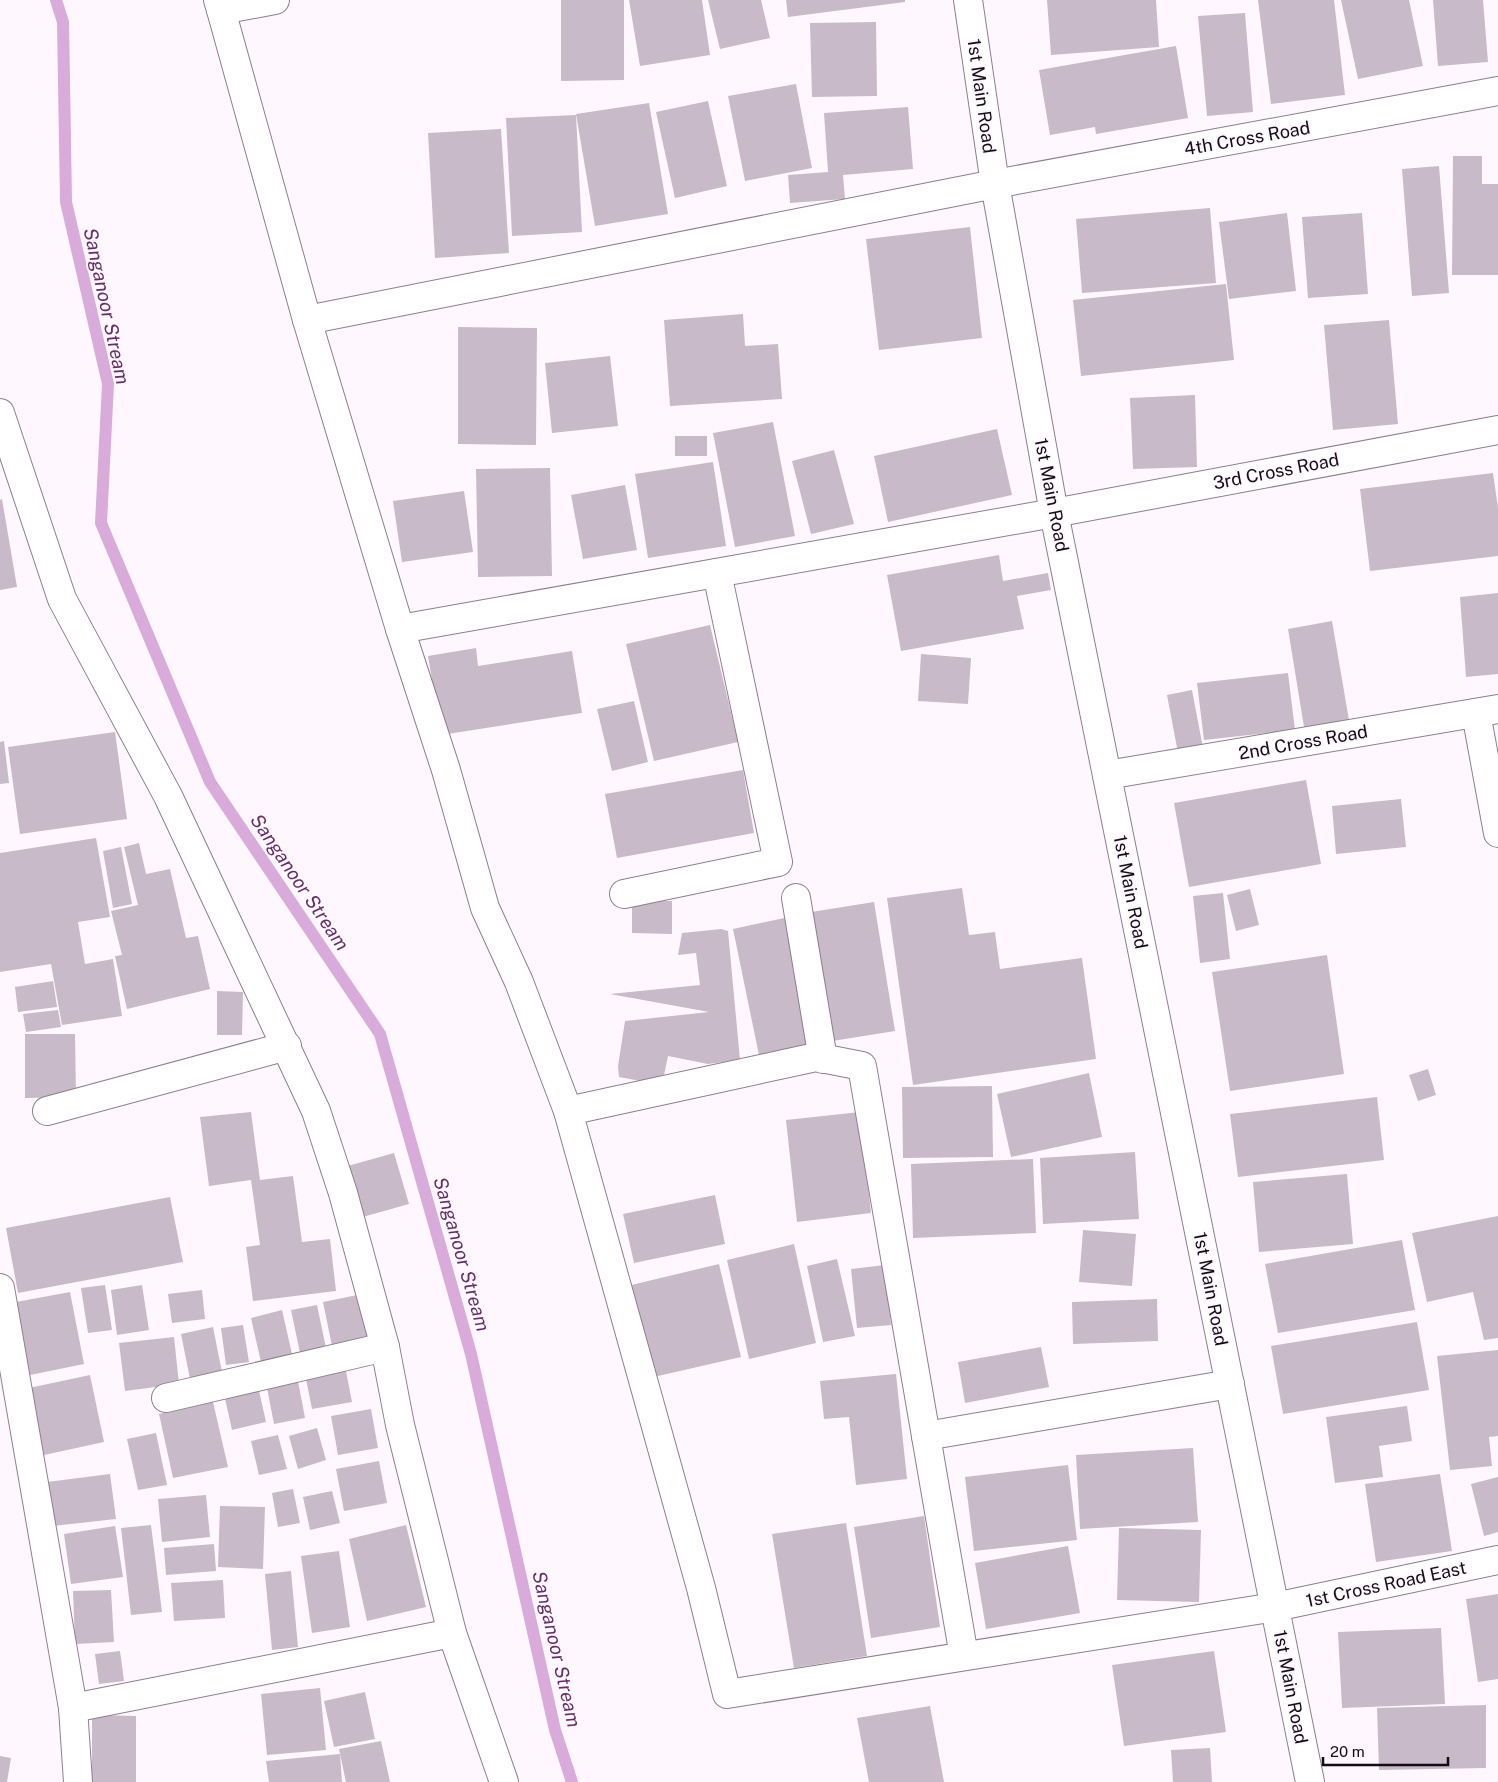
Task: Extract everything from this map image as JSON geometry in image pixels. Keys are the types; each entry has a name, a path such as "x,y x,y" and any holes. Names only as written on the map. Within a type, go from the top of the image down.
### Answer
{"street":[{"path":"275,0 219,5 307,320 400,629 446,770 485,908 519,982 568,1110 816,1057 862,1066 964,1656"},
{"name":"1st Main Road","path":"968,0 995,184 1054,513 1310,1782"},
{"name":"4th Cross Road","path":"307,320 995,184 1498,92"},
{"path":"0,414 62,599 168,796 316,1111 340,1184 385,1347 400,1425 452,1633 504,1782"},
{"name":"3rd Cross Road","path":"400,629 1054,513 1498,430"},
{"path":"624,894 778,862 716,573"},
{"path":"1487,711 1498,832"},
{"name":"2nd Cross Road","path":"1107,775 1487,711"},
{"path":"796,898 823,1058"},
{"path":"48,1111 287,1046"},
{"name":"1st Cross Road East","path":"568,1110 693,1559 727,1694 1275,1608 1498,1560"},
{"path":"0,1288 73,1708 78,1782"},
{"path":"166,1398 385,1347"},
{"path":"926,1436 1230,1384"},
{"path":"73,1708 452,1633"}],"building":[{"path":"561,0 624,0 624,80 561,81"},
{"path":"629,0 702,0 710,55 640,66"},
{"path":"708,0 761,0 770,38 720,49"},
{"path":"786,0 905,0 905,2 788,17"},
{"path":"1047,0 1156,0 1159,47 1051,55"},
{"path":"1258,0 1334,0 1345,95 1271,104"},
{"path":"1341,0 1409,0 1423,66 1358,79"},
{"path":"1433,0 1483,0 1488,62 1438,66"},
{"path":"1245,13 1253,112 1207,116 1198,16"},
{"path":"876,22 877,96 812,97 810,23"},
{"path":"1176,46 1188,118 1096,134 1095,127 1050,135 1039,70"},
{"path":"796,84 812,168 745,181 728,96"},
{"path":"708,101 727,186 675,198 656,112"},
{"path":"649,103 668,214 595,226 576,114"},
{"path":"908,107 913,169 843,175 845,199 790,203 788,175 828,172 824,113"},
{"path":"576,115 582,232 512,236 506,118"},
{"path":"501,129 509,253 435,258 428,133"},
{"path":"1453,156 1482,156 1482,184 1498,184 1498,275 1452,275"},
{"path":"1439,166 1449,293 1412,296 1402,169"},
{"path":"1210,208 1216,283 1082,293 1076,219"},
{"path":"1287,213 1296,291 1229,299 1219,222"},
{"path":"1362,213 1368,294 1308,298 1302,217"},
{"path":"970,227 982,338 879,350 866,239"},
{"path":"1226,284 1234,360 1081,376 1073,300"},
{"path":"743,314 745,346 778,344 782,399 670,406 664,320"},
{"path":"1389,320 1398,424 1333,430 1324,325"},
{"path":"458,327 537,328 536,445 458,444"},
{"path":"610,356 618,426 552,433 545,363"},
{"path":"1195,395 1197,467 1133,469 1130,398"},
{"path":"773,422 795,536 735,547 713,433"},
{"path":"997,429 1012,495 888,522 874,456"},
{"path":"675,436 707,436 707,456 675,456"},
{"path":"834,450 854,524 811,534 792,461"},
{"path":"713,462 726,546 648,558 635,474"},
{"path":"550,468 552,576 478,577 476,469"},
{"path":"1493,473 1498,508 1498,556 1370,571 1360,489"},
{"path":"625,485 637,550 583,559 571,495"},
{"path":"464,491 473,552 402,562 393,501"},
{"path":"2,499 17,587 0,590 0,500"},
{"path":"999,555 1003,581 1048,573 1051,590 1017,596 1024,629 901,651 887,575"},
{"path":"1498,593 1498,674 1466,677 1460,597"},
{"path":"1332,621 1350,726 1305,733 1288,629"},
{"path":"710,625 738,742 654,761 626,644"},
{"path":"476,648 478,666 572,651 582,713 441,735 428,656"},
{"path":"921,654 971,658 968,704 918,701"},
{"path":"1288,673 1295,730 1204,740 1197,683"},
{"path":"1192,690 1203,748 1178,753 1167,695"},
{"path":"634,701 648,762 612,771 597,709"},
{"path":"115,732 127,819 20,834 8,747"},
{"path":"4,741 9,783 0,784 0,742"},
{"path":"743,770 754,833 617,858 605,794"},
{"path":"1306,780 1321,864 1189,887 1174,803"},
{"path":"1401,799 1406,847 1336,854 1332,806"},
{"path":"96,838 110,917 78,922 85,964 113,959 122,1016 62,1025 51,964 0,972 0,853"},
{"path":"139,843 146,874 170,869 186,938 198,936 210,989 127,1009 115,956 122,955 111,911 138,905 124,847"},
{"path":"121,847 132,904 113,908 103,851"},
{"path":"962,888 969,935 995,932 1000,969 1082,958 1096,1059 913,1085 887,898"},
{"path":"1250,889 1259,925 1236,931 1227,895"},
{"path":"1223,893 1230,959 1200,963 1193,896"},
{"path":"632,901 672,901 672,934 632,933"},
{"path":"874,902 895,1031 826,1042 805,913"},
{"path":"789,917 817,1054 761,1065 733,929"},
{"path":"721,929 728,931 740,1060 708,1064 668,1056 662,1085 619,1077 618,1066 625,1021 709,1012 610,994 700,985 696,953 678,955 682,933"},
{"path":"1327,955 1344,1074 1230,1091 1212,972"},
{"path":"53,981 57,1007 18,1012 15,987"},
{"path":"217,991 243,992 242,1035 217,1035"},
{"path":"58,1010 61,1027 26,1032 23,1014"},
{"path":"25,1034 75,1034 76,1097 25,1098"},
{"path":"1428,1069 1436,1095 1418,1101 1409,1075"},
{"path":"1089,1073 1102,1137 1011,1157 997,1094"},
{"path":"992,1086 993,1157 903,1158 902,1087"},
{"path":"1377,1097 1384,1160 1238,1177 1230,1114"},
{"path":"251,1112 260,1180 293,1176 302,1242 330,1239 336,1291 253,1301 246,1247 260,1245 251,1180 209,1186 200,1117"},
{"path":"860,1112 871,1213 797,1222 786,1120"},
{"path":"1135,1152 1139,1219 1043,1224 1040,1158"},
{"path":"394,1153 409,1204 359,1218 344,1167"},
{"path":"1033,1159 1036,1233 913,1238 911,1164"},
{"path":"1347,1174 1353,1244 1259,1252 1253,1182"},
{"path":"715,1195 725,1244 634,1263 623,1214"},
{"path":"170,1197 183,1262 18,1293 6,1228"},
{"path":"1498,1216 1498,1338 1484,1340 1473,1292 1427,1302 1412,1233"},
{"path":"1083,1230 1136,1234 1132,1286 1079,1282"},
{"path":"1402,1240 1415,1310 1278,1333 1265,1264"},
{"path":"794,1244 816,1343 749,1359 727,1260"},
{"path":"837,1259 855,1336 823,1342 807,1266"},
{"path":"719,1264 741,1357 645,1379 623,1287"},
{"path":"885,1265 891,1325 857,1328 851,1269"},
{"path":"105,1285 112,1330 88,1333 81,1288"},
{"path":"142,1285 149,1330 117,1335 111,1290"},
{"path":"202,1290 205,1319 172,1323 168,1294"},
{"path":"70,1292 84,1364 30,1375 16,1302"},
{"path":"362,1294 372,1342 333,1351 323,1302"},
{"path":"1157,1299 1158,1341 1073,1344 1072,1302"},
{"path":"317,1305 326,1348 300,1353 291,1310"},
{"path":"282,1310 292,1354 261,1362 251,1318"},
{"path":"1417,1322 1429,1390 1283,1414 1271,1346"},
{"path":"243,1325 249,1362 226,1365 221,1328"},
{"path":"213,1327 222,1372 190,1379 181,1334"},
{"path":"174,1337 179,1384 125,1391 119,1343"},
{"path":"1041,1347 1049,1387 965,1403 958,1362"},
{"path":"1498,1350 1498,1436 1489,1437 1492,1466 1450,1470 1437,1356"},
{"path":"345,1366 352,1402 312,1409 305,1374"},
{"path":"896,1374 907,1479 856,1485 849,1417 824,1419 820,1381"},
{"path":"90,1375 104,1442 44,1455 29,1388"},
{"path":"298,1381 305,1418 274,1424 267,1388"},
{"path":"258,1386 266,1422 232,1430 224,1394"},
{"path":"213,1402 228,1467 173,1478 159,1414"},
{"path":"1407,1406 1412,1441 1379,1446 1383,1477 1335,1483 1326,1417"},
{"path":"371,1409 378,1448 338,1455 331,1416"},
{"path":"317,1428 326,1460 298,1469 289,1436"},
{"path":"156,1433 167,1485 138,1490 127,1439"},
{"path":"278,1435 287,1469 259,1475 251,1441"},
{"path":"1193,1448 1198,1522 1080,1529 1076,1455"},
{"path":"379,1461 387,1503 344,1511 336,1469"},
{"path":"1068,1465 1077,1540 974,1551 965,1477"},
{"path":"110,1474 116,1519 53,1526 47,1482"},
{"path":"1440,1474 1452,1551 1376,1562 1365,1484"},
{"path":"1498,1477 1498,1532 1484,1536 1471,1484"},
{"path":"293,1489 300,1523 278,1527 272,1493"},
{"path":"332,1491 340,1523 310,1530 303,1497"},
{"path":"206,1495 210,1537 162,1542 158,1499"},
{"path":"220,1506 265,1507 263,1569 218,1567"},
{"path":"924,1516 940,1627 871,1638 854,1527"},
{"path":"846,1523 867,1656 794,1668 772,1534"},
{"path":"151,1525 162,1612 131,1615 121,1528"},
{"path":"406,1525 426,1607 367,1621 349,1539"},
{"path":"115,1526 123,1577 71,1584 64,1534"},
{"path":"1119,1528 1201,1530 1199,1602 1117,1600"},
{"path":"214,1544 216,1571 166,1575 164,1548"},
{"path":"1068,1546 1080,1613 986,1629 975,1563"},
{"path":"339,1551 350,1627 312,1633 301,1556"},
{"path":"291,1571 298,1647 272,1650 265,1574"},
{"path":"223,1580 225,1618 174,1621 171,1583"},
{"path":"111,1590 114,1642 75,1644 73,1591"},
{"path":"1498,1594 1498,1679 1478,1682 1466,1599"},
{"path":"1441,1628 1445,1704 1342,1708 1338,1632"},
{"path":"120,1651 124,1681 99,1684 95,1654"},
{"path":"1214,1651 1226,1732 1124,1746 1112,1665"},
{"path":"320,1688 326,1750 267,1755 261,1694"},
{"path":"365,1692 375,1739 334,1747 324,1701"},
{"path":"1486,1705 1486,1768 1379,1770 1377,1708"},
{"path":"930,1706 944,1782 869,1782 857,1718"},
{"path":"92,1715 136,1716 136,1782 92,1782"},
{"path":"381,1741 390,1782 346,1782 339,1749"},
{"path":"1210,1748 1212,1782 1173,1782 1171,1750"},
{"path":"340,1754 342,1782 269,1782 266,1761"},
{"path":"0,1756 11,1758 7,1782 0,1782"}],"waterway":[{"name":"Sanganoor Stream","path":"56,0 63,22 66,202 108,384 101,523 210,782 380,1034 471,1354 555,1730 572,1782"}]}
